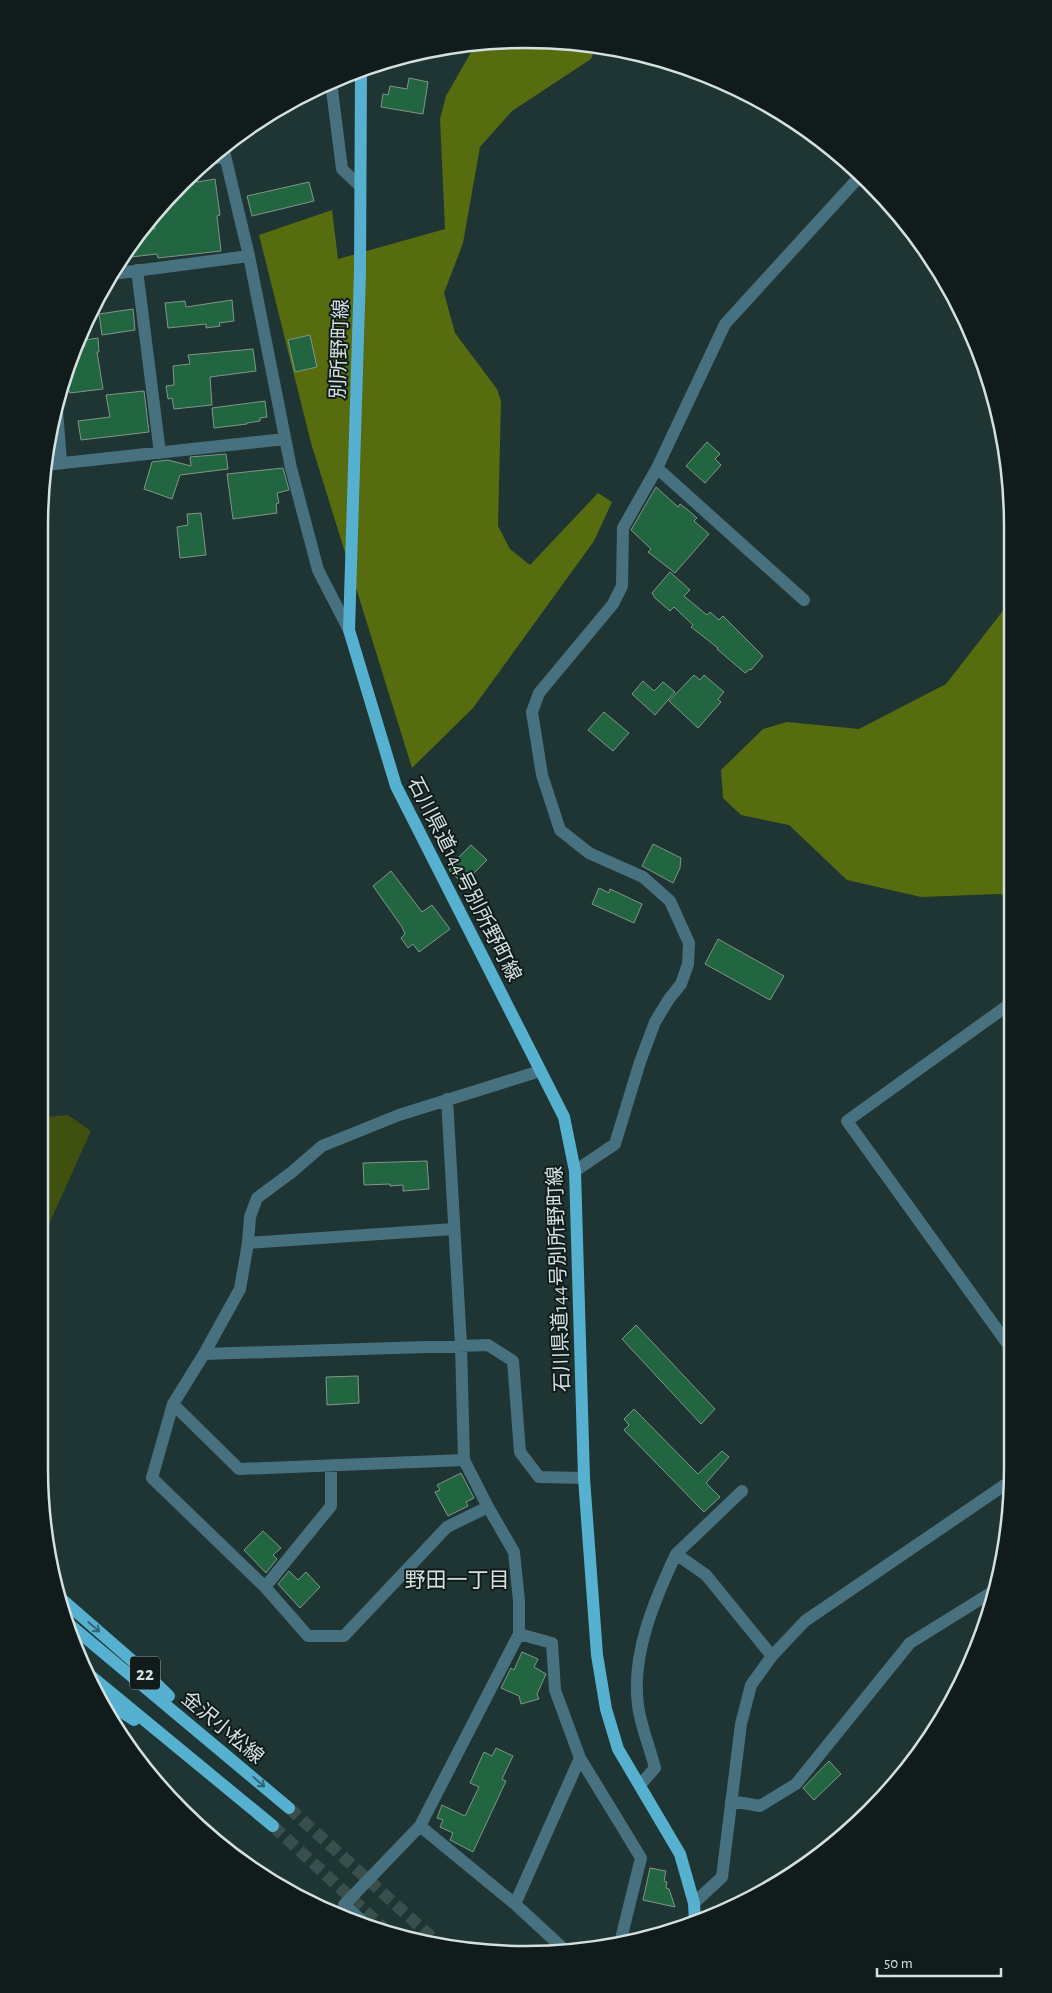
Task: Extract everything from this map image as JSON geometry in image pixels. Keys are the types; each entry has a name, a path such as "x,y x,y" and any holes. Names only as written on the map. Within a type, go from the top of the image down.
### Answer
{"main road":[{"name":"別所野町線","path":"349,630 360,272 361,77"},
{"name":"石川県道144号別所野町線","path":"349,630 396,786 564,1117 576,1171 584,1478 597,1655 606,1709 618,1749 680,1854 694,1904 695,1914"},
{"name":"22","path":"68,1605 135,1663 229,1756"},
{"name":"金沢小松線","path":"76,1629 289,1808"},
{"name":"22","path":"99,1683 273,1826"},
{"name":"22","path":"112,1706 192,1759"}],"street":[{"path":"332,89 342,169 360,186"},
{"path":"225,155 249,256 291,468 318,570 349,630"},
{"path":"576,1171 616,1144 640,1062 655,1022 681,984 688,964 689,943 670,901 643,877 590,853 560,830 542,775 532,712 539,692 613,604 622,586 623,528 657,468 725,324 856,180"},
{"path":"121,273 249,256"},
{"path":"137,270 160,453"},
{"path":"58,427 61,462"},
{"path":"52,464 285,439"},
{"path":"657,468 804,600"},
{"path":"1004,1008 847,1121 1004,1339"},
{"path":"488,1507 448,1526 344,1636 308,1636 265,1587 152,1478 172,1404 204,1354 240,1289 248,1244 250,1217 257,1198 292,1172 322,1146 399,1115 540,1071"},
{"path":"341,1908 420,1826 519,1634 514,1552 464,1460 461,1345 447,1099"},
{"path":"248,1244 454,1229"},
{"path":"204,1354 488,1345 513,1361 520,1452 539,1477 584,1478"},
{"path":"172,1404 239,1469 464,1460"},
{"path":"265,1587 330,1506 331,1466"},
{"path":"694,1904 722,1877 740,1724 751,1685 772,1656 805,1621 1003,1486"},
{"path":"640,1785 655,1768 638,1705 638,1663 658,1594 676,1554 742,1491"},
{"path":"676,1554 706,1575 772,1656"},
{"path":"731,1801 760,1806 796,1784 910,1643 986,1596"},
{"path":"519,1634 552,1643 555,1690 580,1758 641,1858 622,1935"},
{"path":"515,1904 580,1758"},
{"path":"420,1826 515,1904 558,1944"},
{"path":"344,1905 353,1913"}],"green space":[{"path":"526,48 593,53 591,59 512,111 480,147 463,243 444,293 455,333 497,389 501,401 498,526 510,549 530,565 598,493 612,502 594,541 473,708 412,768 311,443 259,235 332,210 338,259 445,229 440,119 446,96 472,51"},
{"path":"1004,609 1004,895 921,897 847,880 789,825 741,815 723,798 721,770 763,729 787,722 859,729 946,684"},
{"path":"68,1115 91,1131 48,1225 48,1117"}],"building":[{"path":"409,78 428,82 423,114 381,107 383,94 388,95 390,86 407,89"},
{"path":"215,179 220,215 217,216 221,251 158,258 157,254 130,257 151,230 155,229 154,225 166,211 197,180 197,182"},
{"path":"309,182 314,201 252,216 247,196"},
{"path":"232,300 234,321 219,323 220,326 206,328 206,324 168,328 165,303 185,301 186,307"},
{"path":"133,309 135,330 102,335 99,314"},
{"path":"310,335 317,367 295,372 288,340"},
{"path":"98,338 99,352 97,352 103,389 70,393 67,391 83,346 85,346 85,340"},
{"path":"253,349 256,371 210,377 212,405 174,409 172,398 168,399 166,386 174,385 173,366 190,364 188,355"},
{"path":"144,391 149,432 81,440 78,421 110,417 106,395"},
{"path":"265,401 267,417 260,418 260,421 214,428 212,408"},
{"path":"707,442 720,454 715,459 721,465 705,483 686,466"},
{"path":"226,454 228,469 180,475 172,499 144,489 152,462 168,460 191,466 190,457"},
{"path":"283,468 289,490 277,493 279,503 276,504 277,513 233,519 227,474"},
{"path":"656,487 678,507 680,504 688,510 697,518 694,521 709,534 675,573 648,552 651,549 631,530"},
{"path":"201,513 206,555 180,558 177,527 188,525 187,514"},
{"path":"670,572 690,590 684,596 707,615 710,612 719,620 723,616 763,656 751,670 745,673 718,648 691,627 693,625 674,607 670,611 655,598 652,593"},
{"path":"694,675 700,680 704,675 724,692 718,699 721,702 698,728 669,701"},
{"path":"643,681 654,691 663,682 675,692 655,715 632,694"},
{"path":"604,712 629,733 613,751 588,730"},
{"path":"653,844 681,858 680,868 673,883 642,866"},
{"path":"471,845 487,860 463,884 449,870 453,866 451,865"},
{"path":"391,871 422,912 432,905 450,929 419,952 413,944 408,948 401,938 405,934 402,927 373,886"},
{"path":"599,888 609,893 610,889 642,904 634,923 592,904"},
{"path":"718,939 784,976 770,1000 705,964"},
{"path":"427,1161 429,1189 403,1191 403,1185 364,1185 363,1163"},
{"path":"636,1325 715,1409 701,1424 622,1339"},
{"path":"358,1376 359,1403 327,1405 326,1377"},
{"path":"634,1409 698,1474 722,1451 729,1457 706,1483 720,1497 704,1512 624,1430 629,1425 624,1419"},
{"path":"461,1473 474,1498 466,1502 468,1506 448,1516 435,1492 440,1490 437,1485"},
{"path":"263,1531 281,1548 273,1555 277,1559 266,1573 244,1550"},
{"path":"289,1571 298,1580 306,1572 320,1587 300,1608 278,1584"},
{"path":"522,1652 538,1659 534,1667 546,1674 537,1694 539,1699 521,1704 519,1696 501,1688 511,1668 514,1670"},
{"path":"496,1748 513,1756 502,1779 506,1781 473,1852 450,1840 453,1833 440,1827 443,1820 437,1818 442,1805 465,1816 479,1787 470,1783 484,1752 492,1756"},
{"path":"829,1761 841,1774 814,1800 803,1788"},
{"path":"650,1868 666,1871 664,1881 667,1882 666,1888 669,1889 675,1907 643,1900"}],"tunnel":[{"path":"289,1808 429,1935"},
{"path":"273,1826 376,1921"}],"district":[{"name":"野田一丁目","path":"457,1580"}]}
